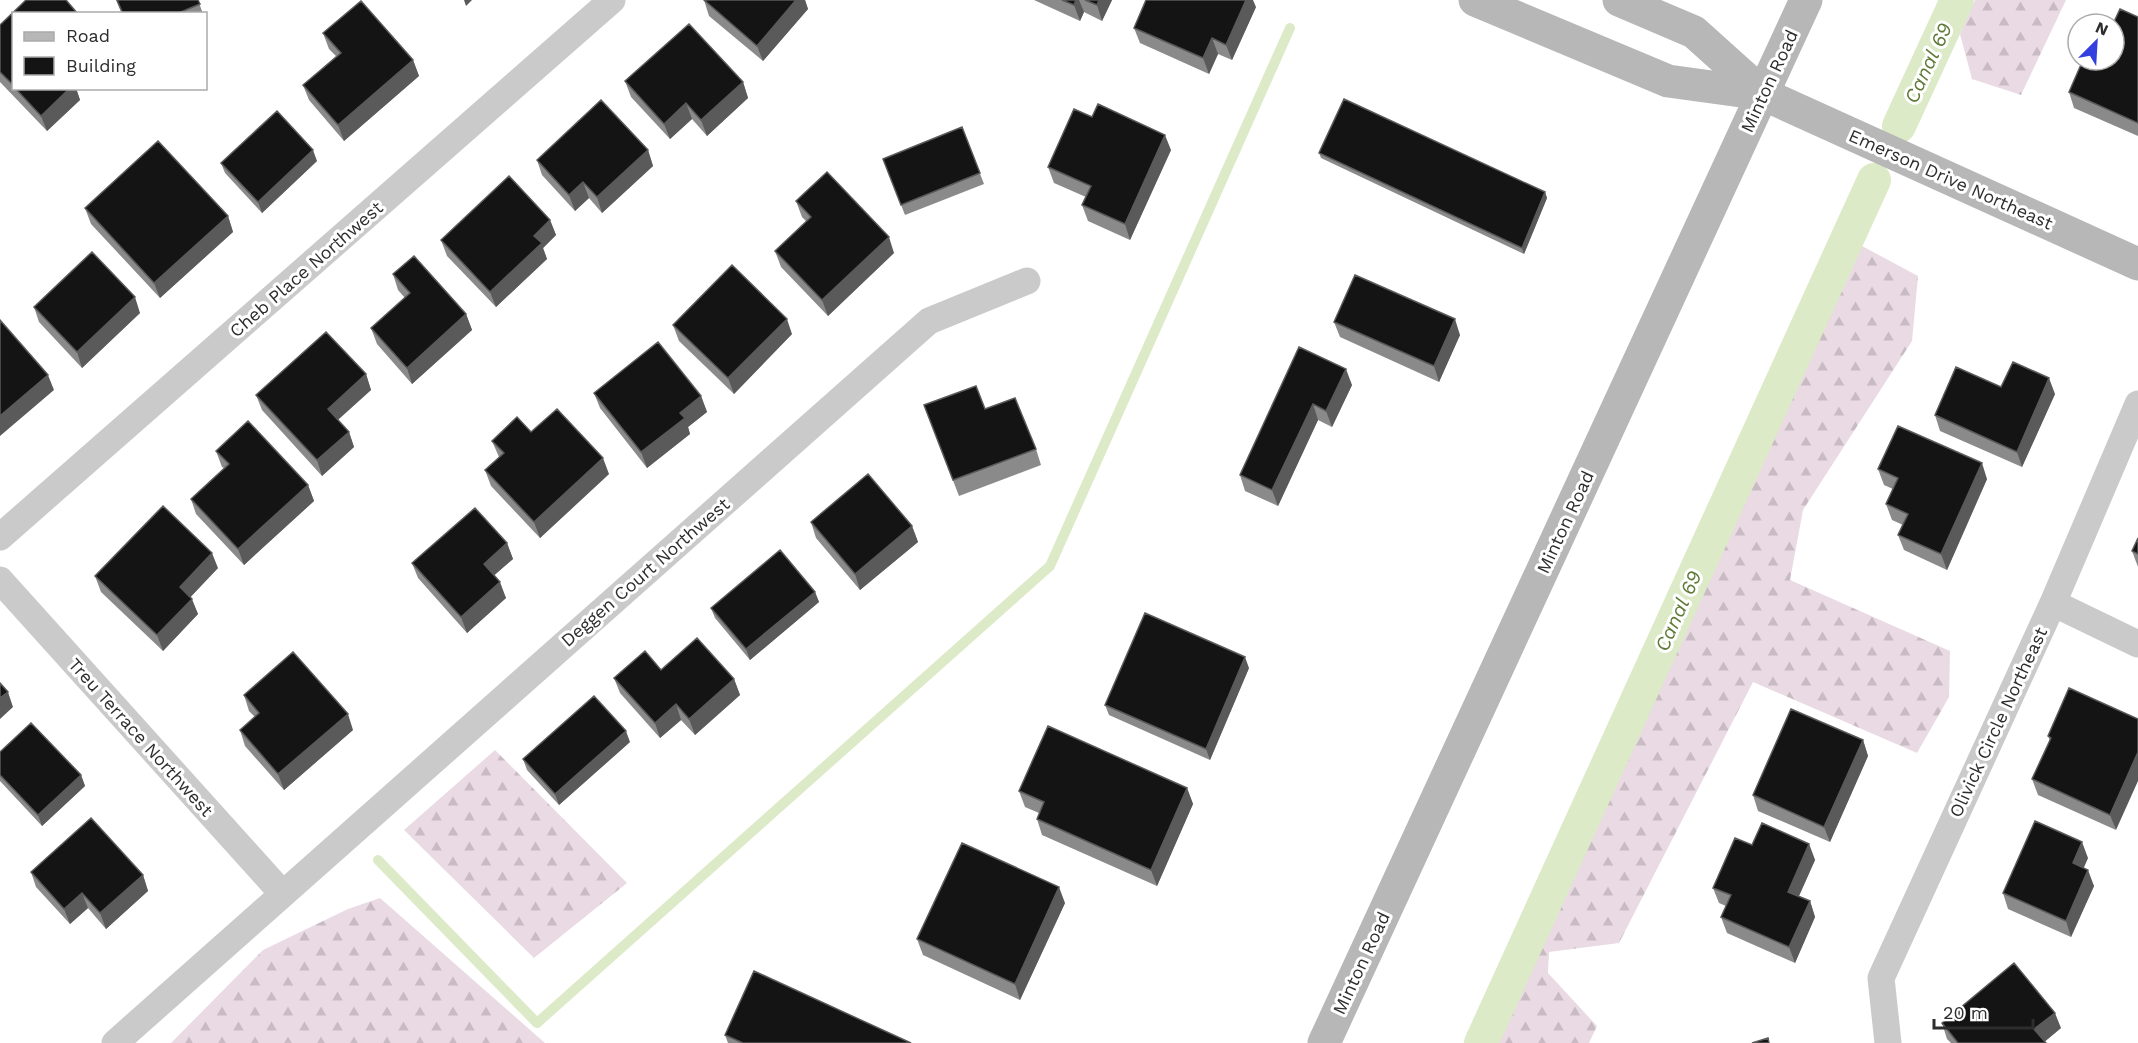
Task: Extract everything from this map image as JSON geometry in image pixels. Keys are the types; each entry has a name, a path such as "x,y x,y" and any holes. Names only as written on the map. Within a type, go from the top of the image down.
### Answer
{"main road":[{"path":"1475,0 1668,81 1763,94"},
{"path":"1619,0 1694,32 1763,94"},
{"name":"Minton Road","path":"1324,1043 1806,0"},
{"name":"Emerson Drive Northeast","path":"1763,94 2138,264"}],"street":[{"name":"Cheb Place Northwest","path":"0,537 612,0"},
{"name":"Deggen Court Northwest","path":"115,1043 929,321 1027,281"},
{"name":"Olivick Circle Northeast","path":"1888,1043 1881,978 2053,603 2138,404"},
{"name":"Treu Terrace Northwest","path":"0,580 282,893"},
{"path":"2053,603 2138,644"}],"green space":[{"path":"1975,0 2066,0 2021,95 1972,79 1960,34"},
{"path":"1862,246 1918,276 1912,341 1803,510 1790,580 1950,651 1949,697 1917,753 1753,682 1619,943 1549,952 1548,973 1597,1026 1589,1043 1495,1043"},
{"path":"495,750 627,883 534,958 404,830"},
{"path":"380,898 545,1043 171,1043 263,950 348,909"}],"building":[{"path":"26,0 66,0 76,12 14,12"},
{"path":"117,0 198,0 200,4 181,12 122,12"},
{"path":"704,0 796,0 757,46"},
{"path":"1062,0 1076,0 1074,5"},
{"path":"1085,0 1099,0 1097,5"},
{"path":"1146,0 1246,0 1226,45 1212,38 1203,58 1134,28"},
{"path":"361,1 413,60 338,125 303,85 341,53 323,33"},
{"path":"2120,9 2138,17 2138,123 2069,92 2078,72 2126,72 2126,12 2119,12"},
{"path":"12,13 12,84 0,72 0,25"},
{"path":"689,24 743,82 701,120 686,103 664,124 625,81"},
{"path":"17,90 68,90 41,116"},
{"path":"1344,99 1545,192 1522,248 1319,153"},
{"path":"601,100 648,150 597,197 583,182 569,195 537,160"},
{"path":"1098,104 1165,135 1125,224 1082,205 1091,186 1048,167 1074,109 1092,117"},
{"path":"277,111 313,150 258,202 221,163"},
{"path":"962,127 980,173 901,205 883,159"},
{"path":"158,141 228,216 154,283 85,208"},
{"path":"827,172 889,237 822,300 775,251 811,217 796,201"},
{"path":"509,176 550,220 534,236 542,243 490,292 441,240"},
{"path":"92,252 135,297 77,352 34,307"},
{"path":"414,256 466,314 407,368 371,328 410,293 393,274"},
{"path":"732,265 787,319 728,378 673,325"},
{"path":"1355,275 1455,319 1434,366 1334,322"},
{"path":"0,320 48,375 0,416"},
{"path":"326,332 366,374 328,409 349,432 317,460 256,395"},
{"path":"658,342 701,396 680,413 685,418 641,452 594,393"},
{"path":"1299,347 1346,369 1326,411 1313,404 1272,490 1240,475"},
{"path":"2013,362 2049,378 2017,452 1935,415 1956,367 2001,387"},
{"path":"976,386 985,409 1015,398 1036,449 953,480 924,405"},
{"path":"557,409 603,458 534,522 485,470 504,453 492,441 517,417 531,432"},
{"path":"248,421 308,485 238,549 191,499 229,464 216,451"},
{"path":"1898,426 1982,463 1941,554 1898,535 1908,514 1886,504 1898,478 1878,469"},
{"path":"868,474 912,526 855,574 811,522"},
{"path":"163,506 212,553 180,587 192,599 157,635 95,576"},
{"path":"475,508 507,543 484,564 500,582 461,617 412,563"},
{"path":"2138,538 2138,554 2132,551"},
{"path":"780,550 815,592 746,649 711,608"},
{"path":"1145,613 1245,657 1206,749 1105,705"},
{"path":"697,638 734,679 689,719 676,704 655,723 614,678 645,651 661,670"},
{"path":"293,652 348,714 278,774 240,730 259,713 244,695"},
{"path":"0,683 8,692 0,698"},
{"path":"2069,688 2138,719 2138,752 2110,815 2032,779 2051,738 2048,736"},
{"path":"594,696 626,731 555,794 523,759"},
{"path":"1791,709 1863,740 1824,827 1753,795"},
{"path":"31,723 81,775 38,815 0,775 0,752"},
{"path":"1048,726 1187,788 1151,870 1037,819 1044,802 1019,791"},
{"path":"91,818 143,875 100,913 82,893 64,909 31,872"},
{"path":"2035,821 2082,842 2073,863 2088,870 2066,921 2003,893"},
{"path":"1762,823 1809,844 1788,892 1810,901 1789,947 1721,917 1731,895 1713,888 1735,838 1752,845"},
{"path":"962,843 1059,887 1015,984 917,939"},
{"path":"2014,963 2055,1013 2034,1029 2046,1043 1958,1043 1942,1023"},
{"path":"754,971 911,1043 743,1043 725,1035"},
{"path":"1768,1038 1769,1043 1752,1043"}],"waterway":[{"name":"Canal 69","path":"1899,126 1957,0"},
{"path":"378,860 537,1023 1050,566 1290,28"},
{"name":"Canal 69","path":"1481,1043 1874,180"}]}
